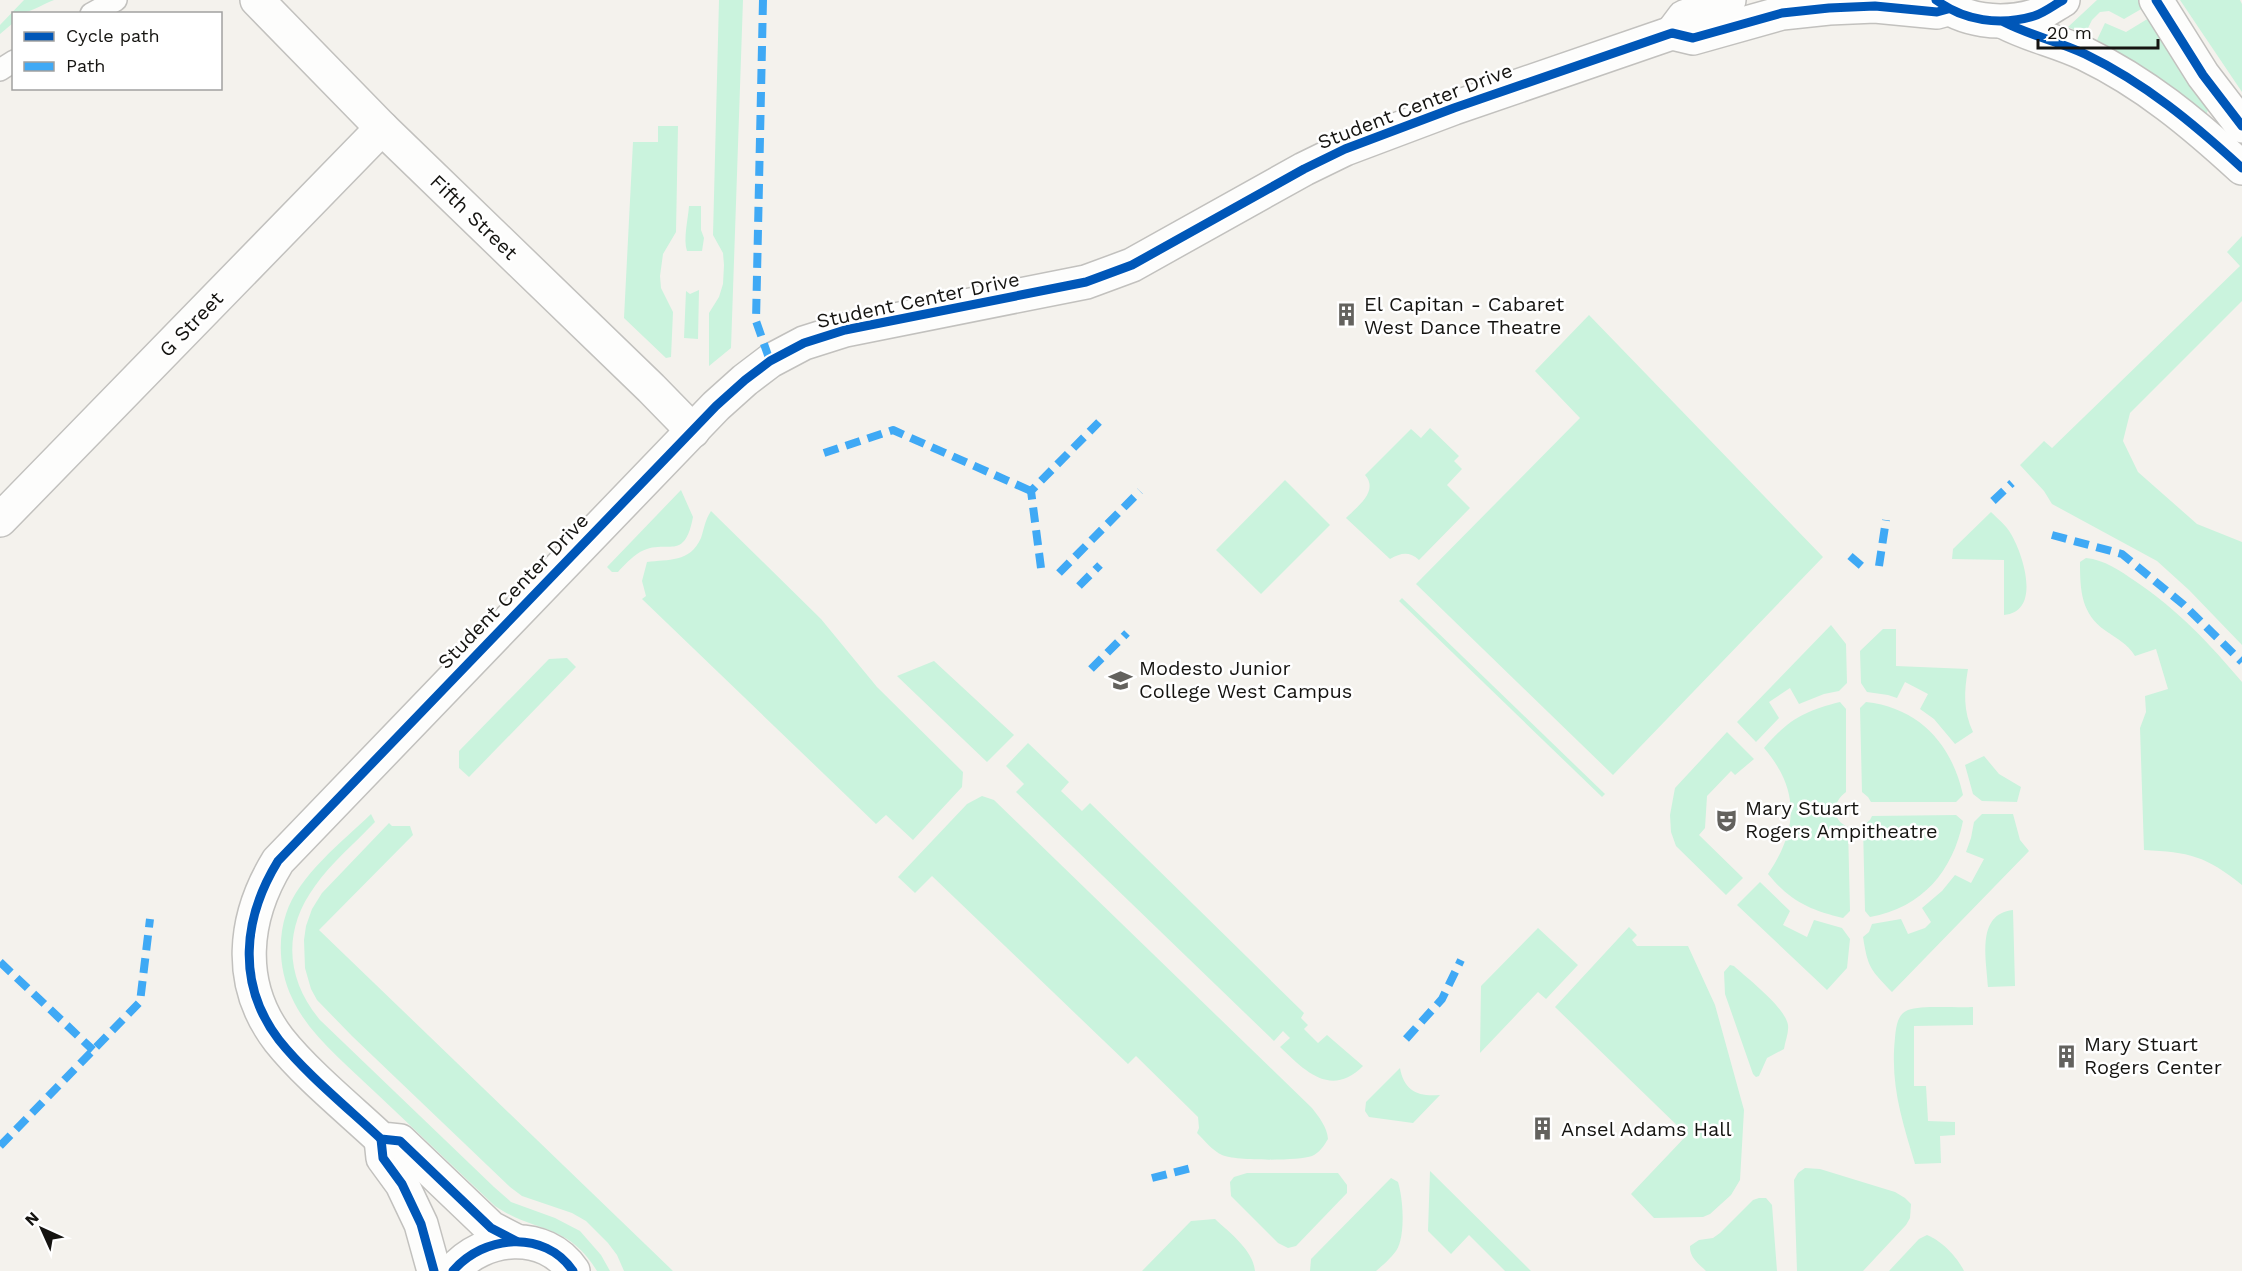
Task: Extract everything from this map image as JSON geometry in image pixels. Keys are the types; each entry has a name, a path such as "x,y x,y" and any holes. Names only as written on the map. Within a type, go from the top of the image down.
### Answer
{"street":[{"name":"Fifth Street","path":"257,0 382,128 693,431"},
{"name":"Student Center Drive","path":"1672,33 1684,16 1729,0"},
{"path":"1942,4 1972,19 2004,22 2036,15 2063,0"},
{"path":"2156,0 2203,75 2242,126"},
{"name":"Student Center Drive","path":"516,1241 491,1228 400,1141 381,1139 279,1040 266,1019 251,977 248,956 252,920 265,883 278,861 745,380 770,361 804,343 845,330 1042,292 1109,275 1132,265 1304,169 1345,149 1454,108 1672,33 1693,38 1782,13 1875,6 1937,12 1942,4"},
{"path":"2004,22 2027,34 2070,47 2135,81 2186,117 2242,168"},
{"name":"G Street","path":"0,520 382,128"},
{"name":"Student Center Drive","path":"381,1139 383,1158 402,1184 418,1217 434,1271"},
{"path":"453,1271 461,1261 478,1250 496,1243 516,1241 536,1244 554,1253 573,1271"}],"lane":[{"path":"95,12 116,0"}],"green space":[{"path":"24,0 54,0 26,12 12,12"},
{"path":"719,0 743,0 731,348 709,366 709,313 719,297 723,284 724,265 723,253 713,235"},
{"path":"2097,0 2138,0 2143,8 2124,19 2109,11 2100,12 2092,20 2085,34 2068,27"},
{"path":"2180,0 2240,0 2242,4 2242,92"},
{"path":"12,12 12,24 0,34 0,25"},
{"path":"2149,18 2179,70 2208,110 2206,115 2145,68 2097,40 2105,23 2126,32"},
{"path":"658,126 678,126 676,232 663,254 660,276 661,288 673,312 671,357 666,358 624,318 633,142 658,142"},
{"path":"689,206 701,206 701,230 704,238 702,251 687,251"},
{"path":"2242,236 2242,301 2130,413 2123,441 2138,472 2197,524 2242,542 2242,645 2189,590 2157,561 2052,504 2044,491 2020,465 2044,441 2052,448 2240,266 2227,252"},
{"path":"699,290 698,339 684,338 686,291 690,294"},
{"path":"1589,315 1823,557 1613,775 1416,584 1580,418 1535,371"},
{"path":"1430,428 1459,456 1454,461 1462,469 1447,485 1470,508 1419,560 1412,555 1405,554 1390,559 1346,518 1368,492 1369,481 1365,475 1411,429 1421,438"},
{"path":"1285,480 1330,525 1261,594 1216,550"},
{"path":"681,490 693,517 685,540 679,545 650,548 640,552 618,572 612,572 607,567"},
{"path":"711,511 821,619 877,687 963,772 962,787 913,840 886,815 876,824 642,599 646,596 642,581 647,562 670,560 691,552 701,538"},
{"path":"1991,512 2007,528 2016,543 2026,581 2023,604 2016,611 2004,615 2004,560 1952,559 1953,549"},
{"path":"2086,558 2106,563 2151,592 2179,615 2242,682 2242,885 2218,868 2196,857 2173,852 2144,850 2140,728 2146,712 2145,696 2168,689 2156,649 2135,656 2125,644 2091,617 2084,601 2081,582 2080,562"},
{"path":"1402,598 1605,794 1602,797 1399,601"},
{"path":"1831,625 1846,644 1847,683 1839,691 1799,704 1790,688 1769,702 1779,718 1756,742 1737,722"},
{"path":"1883,629 1896,629 1896,666 1968,669 1965,701 1967,716 1973,732 1955,744 1934,719 1920,709 1928,694 1905,682 1897,698 1867,692 1861,683 1860,651"},
{"path":"567,658 576,667 469,777 459,768 459,751 549,659"},
{"path":"934,661 1014,735 987,762 897,676"},
{"path":"1840,702 1846,709 1846,792 1838,801 1835,811 1842,824 1848,827 1850,911 1843,918 1820,912 1801,903 1784,891 1768,874 1785,842 1791,810 1784,779 1764,748 1781,730 1806,713"},
{"path":"1866,702 1902,712 1931,732 1951,760 1958,777 1963,795 1956,802 1871,802 1862,792 1860,708"},
{"path":"1727,732 1754,759 1735,775 1731,771 1707,796 1705,828 1699,835 1743,878 1726,895 1676,846 1671,832 1670,815 1675,788"},
{"path":"1028,743 1069,782 1061,791 1082,811 1090,803 1304,1013 1301,1018 1308,1025 1304,1029 1318,1043 1327,1035 1363,1066 1340,1080 1319,1078 1299,1065 1280,1047 1290,1038 1283,1031 1274,1041 1016,792 1024,784 1006,766"},
{"path":"1984,756 1999,774 2021,787 2017,802 1982,801 1973,794 1965,765"},
{"path":"982,796 994,800 1312,1108 1322,1122 1328,1139 1319,1151 1305,1158 1281,1159 1252,1159 1222,1155 1197,1133 1198,1117 1136,1056 1128,1064 932,876 915,893 898,877 967,804"},
{"path":"371,814 375,822 321,878 304,903 297,920 292,954 300,988 320,1020 494,1187 511,1202 555,1218 580,1231 601,1255 610,1271 597,1271 586,1255 562,1236 510,1215 495,1206 318,1037 292,998 282,968 281,935 292,900 300,886 322,860"},
{"path":"1982,814 2013,814 2020,840 2029,851 1892,992 1871,968 1863,937 1869,932 1872,924 1901,919 1908,934 1925,928 1931,922 1922,908 1942,891 1955,875 1971,883 1984,859 1966,852 1974,822"},
{"path":"1956,815 1963,821 1952,856 1943,871 1920,896 1889,912 1870,917 1865,911 1863,826 1872,816"},
{"path":"389,823 392,826 410,826 413,835 319,930 673,1271 624,1271 617,1255 608,1243 586,1221 572,1213 522,1196 510,1187 317,1000 305,968 304,940 312,909 322,893"},
{"path":"1760,882 1790,911 1783,925 1807,937 1814,920 1842,928 1850,939 1847,968 1827,990 1737,905"},
{"path":"2013,910 2015,986 1988,987 1985,952 1988,929 2001,913"},
{"path":"1629,927 1637,935 1632,940 1637,946 1688,946 1715,1005 1744,1110 1740,1180 1731,1195 1710,1214 1703,1217 1654,1218 1631,1194 1687,1135 1555,1007"},
{"path":"1538,928 1578,965 1546,999 1538,992 1480,1053 1481,986"},
{"path":"1730,965 1734,966 1773,1002 1788,1025 1784,1049 1767,1058 1759,1076 1756,1077 1725,994 1724,972"},
{"path":"1973,1007 1973,1025 1914,1026 1914,1086 1926,1086 1928,1121 1955,1122 1955,1135 1940,1136 1941,1163 1915,1164 1902,1117 1894,1071 1895,1034 1898,1022 1904,1012 1914,1008"},
{"path":"1400,1068 1405,1082 1413,1091 1425,1095 1440,1095 1413,1123 1369,1117 1365,1111 1366,1102"},
{"path":"1805,1168 1820,1169 1895,1192 1911,1204 1910,1218 1906,1225 1863,1271 1797,1271 1794,1180"},
{"path":"1430,1171 1531,1271 1505,1271 1469,1235 1451,1254 1428,1231"},
{"path":"1247,1173 1338,1173 1347,1185 1347,1193 1296,1246 1288,1248 1278,1243 1231,1196 1230,1182 1234,1177"},
{"path":"1391,1178 1398,1182 1403,1217 1399,1244 1392,1256 1376,1271 1310,1271 1311,1259"},
{"path":"1766,1198 1772,1205 1777,1271 1706,1271 1693,1257 1690,1246 1699,1240 1713,1238 1753,1200"},
{"path":"1215,1219 1245,1249 1255,1271 1142,1271 1191,1221"},
{"path":"1927,1235 1949,1250 1964,1271 1889,1271 1919,1239"}],"marked path":[{"path":"763,0 756,321 770,361"},
{"path":"1041,568 1031,491 1099,422"},
{"path":"824,453 893,430 1031,491"},
{"path":"1993,501 2012,483"},
{"path":"1059,573 1140,491"},
{"path":"1879,566 1886,520"},
{"path":"2052,535 2122,554 2184,605 2242,662"},
{"path":"1850,556 1865,569"},
{"path":"1079,586 1100,565"},
{"path":"1091,669 1127,633"},
{"path":"0,1146 140,1002 150,919"},
{"path":"1406,1039 1442,999 1461,960"},
{"path":"0,962 93,1050"},
{"path":"1152,1178 1191,1168"}],"cycle path":[{"path":"1936,0 1958,13 1995,21 2034,16 2063,0"},
{"path":"2156,0 2203,75 2242,126"},
{"path":"516,1241 491,1228 400,1141 381,1139 315,1078 279,1040 265,1019 251,974 249,951 257,905 278,861 716,406 745,380 770,361 804,343 845,330 1086,282 1132,265 1304,169 1345,149 1454,108 1672,33 1693,38 1782,13 1829,8 1875,6 1937,12 1948,9"},
{"path":"2004,22 2065,45 2107,65 2168,105 2242,168"},
{"path":"381,1139 383,1158 402,1184 421,1224 434,1271"},
{"path":"453,1271 480,1250 497,1244 514,1242 531,1243 547,1248 561,1257 573,1271"}],"place":[{"name":"El Capitan - Cabaret West Dance Theatre","path":"1346,315"},
{"name":"Modesto Junior College West Campus","path":"1121,680"},
{"name":"Mary Stuart Rogers Ampitheatre","path":"1727,820"},
{"name":"Mary Stuart Rogers Center","path":"2066,1056"},
{"name":"Ansel Adams Hall","path":"1543,1129"}]}
